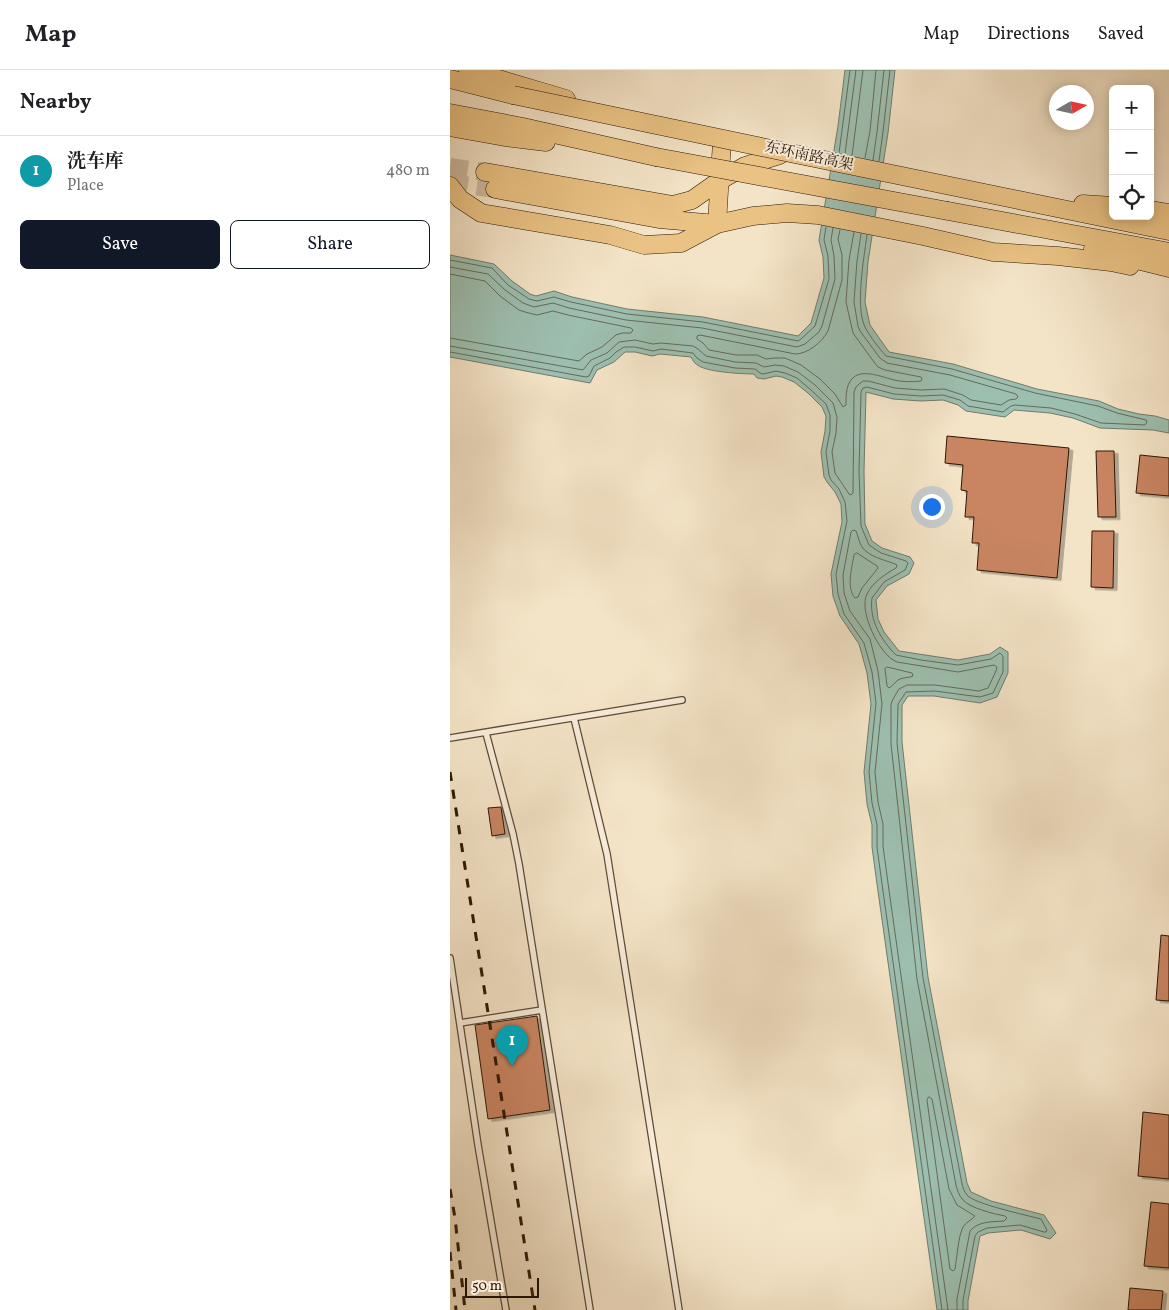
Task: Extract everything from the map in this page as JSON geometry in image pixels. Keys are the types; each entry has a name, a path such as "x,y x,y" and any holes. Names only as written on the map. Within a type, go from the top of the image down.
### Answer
{"main road":[{"path":"468,70 662,128 1169,238"},
{"name":"东环南路高架","path":"450,81 1169,231"},
{"name":"东环南路高架","path":"450,113 523,126 656,157 1169,252"},
{"path":"450,127 505,137 656,157"},
{"path":"717,224 722,141"},
{"path":"485,172 673,205 692,200 746,166 780,155"},
{"path":"450,186 460,199 481,213 610,235 644,245 681,243 717,224"},
{"path":"495,189 659,219 717,224 762,215 787,213 818,215 993,252 1111,262 1169,273"},
{"path":"1028,202 1109,206"},
{"path":"1154,211 1169,213"},
{"path":"980,217 1089,248 1169,268"}],"lane":[{"path":"450,738 682,700"},
{"path":"574,718 607,854 680,1310"},
{"path":"486,733 519,864 590,1310"},
{"path":"450,958 478,1145 506,1310"},
{"path":"460,1022 542,1010"}],"water":[{"path":"845,70 895,70 888,133 868,262 865,302 870,325 889,352 953,364 1037,389 1099,401 1118,409 1169,420 1169,433 1153,430 1100,428 1073,418 1050,413 1014,410 1005,417 966,411 958,405 943,400 893,399 866,392 865,524 872,541 882,548 910,557 914,563 909,574 887,586 876,600 878,619 884,632 899,651 958,660 990,654 1000,647 1008,652 1008,673 997,697 980,703 934,696 908,696 902,705 902,742 928,977 967,1183 971,1192 991,1201 1044,1215 1056,1233 1050,1239 1021,1230 988,1233 980,1236 968,1310 937,1310 872,847 872,825 867,804 864,772 871,704 867,673 859,644 840,616 833,596 831,574 842,522 841,504 824,477 821,452 826,416 822,407 794,382 782,377 776,376 764,379 757,378 754,374 710,370 698,365 691,357 660,354 652,356 625,352 614,362 597,370 590,383 450,357 450,255 494,264 512,281 536,296 554,291 572,297 627,309 703,317 798,336 811,323 824,278 823,257 819,240 838,126"}],"building":[{"path":"947,436 1069,448 1057,578 977,570 979,543 972,543 974,517 965,517 967,491 961,490 963,465 945,463"},
{"path":"1096,451 1114,451 1116,517 1098,517"},
{"path":"1140,455 1169,458 1169,496 1136,493"},
{"path":"1092,531 1114,531 1113,588 1091,587"},
{"path":"501,807 505,834 492,836 488,808"},
{"path":"1161,935 1169,936 1169,1001 1156,1000"},
{"path":"537,1016 550,1110 488,1119 475,1025"},
{"path":"1143,1112 1169,1115 1169,1179 1138,1176"},
{"path":"1151,1202 1169,1204 1169,1268 1144,1266"},
{"path":"1130,1288 1163,1291 1161,1310 1128,1310"}],"tunnel":[{"path":"450,167 485,172"},
{"path":"450,183 495,189"}],"railway":[{"path":"450,772 535,1310"},
{"path":"450,1189 465,1310"},
{"path":"450,1252 456,1310"}],"place":[{"name":"洗车库","path":"512,1066"}]}
